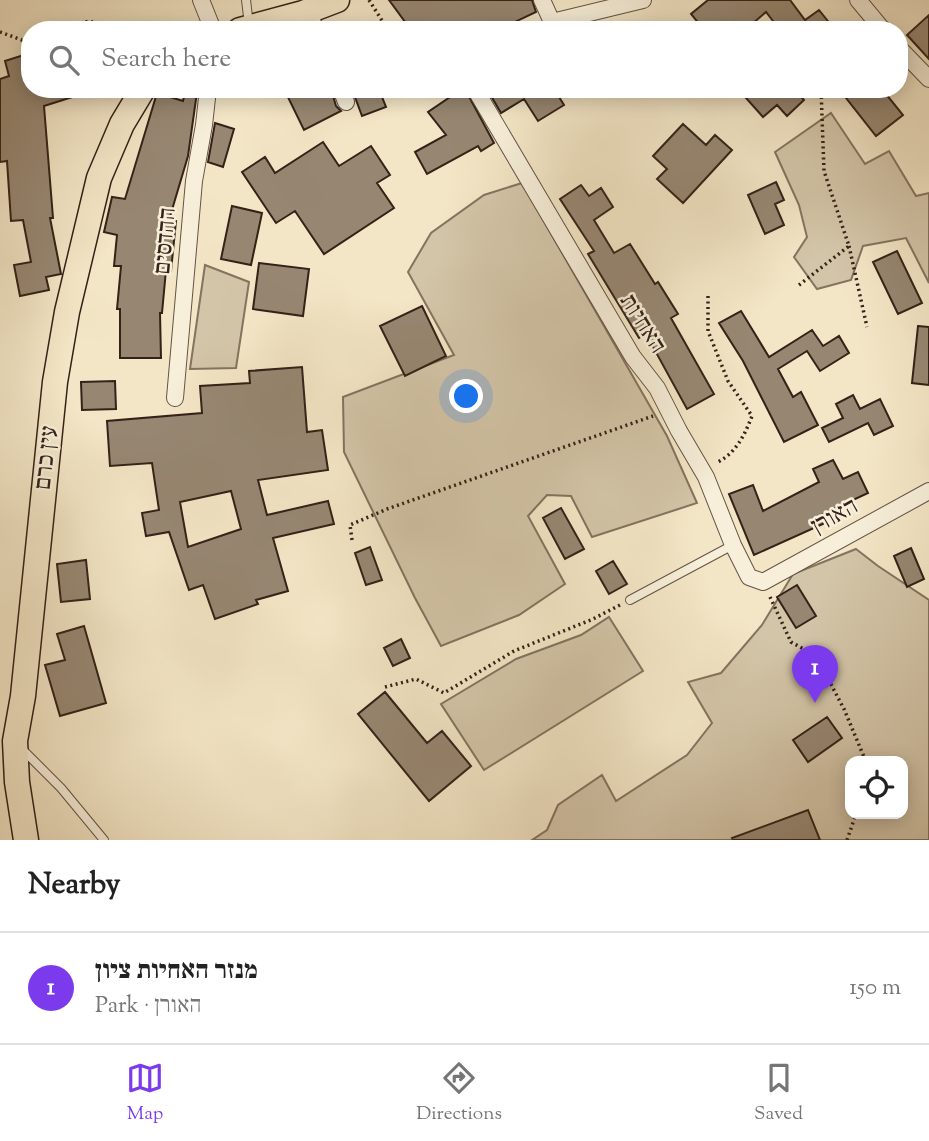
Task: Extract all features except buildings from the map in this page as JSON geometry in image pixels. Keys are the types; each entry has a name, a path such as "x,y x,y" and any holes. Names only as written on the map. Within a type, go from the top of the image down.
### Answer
{"main road":[{"path":"312,20 337,0"},
{"name":"עין כרם","path":"26,840 17,782 15,741 23,696 55,382 66,312 99,178 122,124 138,98"}],"street":[{"path":"201,0 209,21"},
{"path":"542,0 544,21"},
{"path":"564,21 643,0"},
{"path":"858,0 876,21"},
{"path":"908,57 929,79"},
{"name":"ההדסים","path":"175,398 194,181 207,98"},
{"name":"האחיות","path":"480,98 633,357 657,388 702,470 749,577 763,582"},
{"name":"האורן","path":"763,582 929,491"}],"lane":[{"path":"245,21 246,0"},
{"path":"629,600 733,545"},
{"path":"15,741 61,788 104,840"}],"path":[{"path":"369,0 382,21"},
{"path":"0,32 21,40"},
{"path":"821,98 824,171 849,246 867,327"},
{"path":"799,285 849,246"},
{"path":"702,470 727,457 744,436 752,416 728,382 708,331 708,296"},
{"path":"352,540 350,525 387,509 669,411"},
{"path":"763,582 792,642 816,656 844,709 864,756"},
{"path":"385,687 416,679 444,693 514,651 593,620 629,600"},
{"path":"847,840 854,819"}],"shaded area":[{"path":"831,113 865,164 889,151 916,196 929,193 929,283 906,238 863,246 851,280 817,289 794,257 807,237 799,205 775,152"},
{"path":"522,183 667,436 697,503 592,537 571,496 547,495 528,516 565,584 519,615 441,646 344,452 343,397 454,355 408,272 431,233 484,195"},
{"path":"205,265 249,282 236,368 190,369"},
{"path":"856,549 929,600 929,840 532,840 547,830 558,805 602,775 616,801 687,755 712,723 688,682 721,673 762,625 793,574"},
{"path":"609,617 643,671 484,770 441,704 516,659 581,635"}],"place":[{"name":"מנזר האחיות ציון","path":"815,703"}]}
